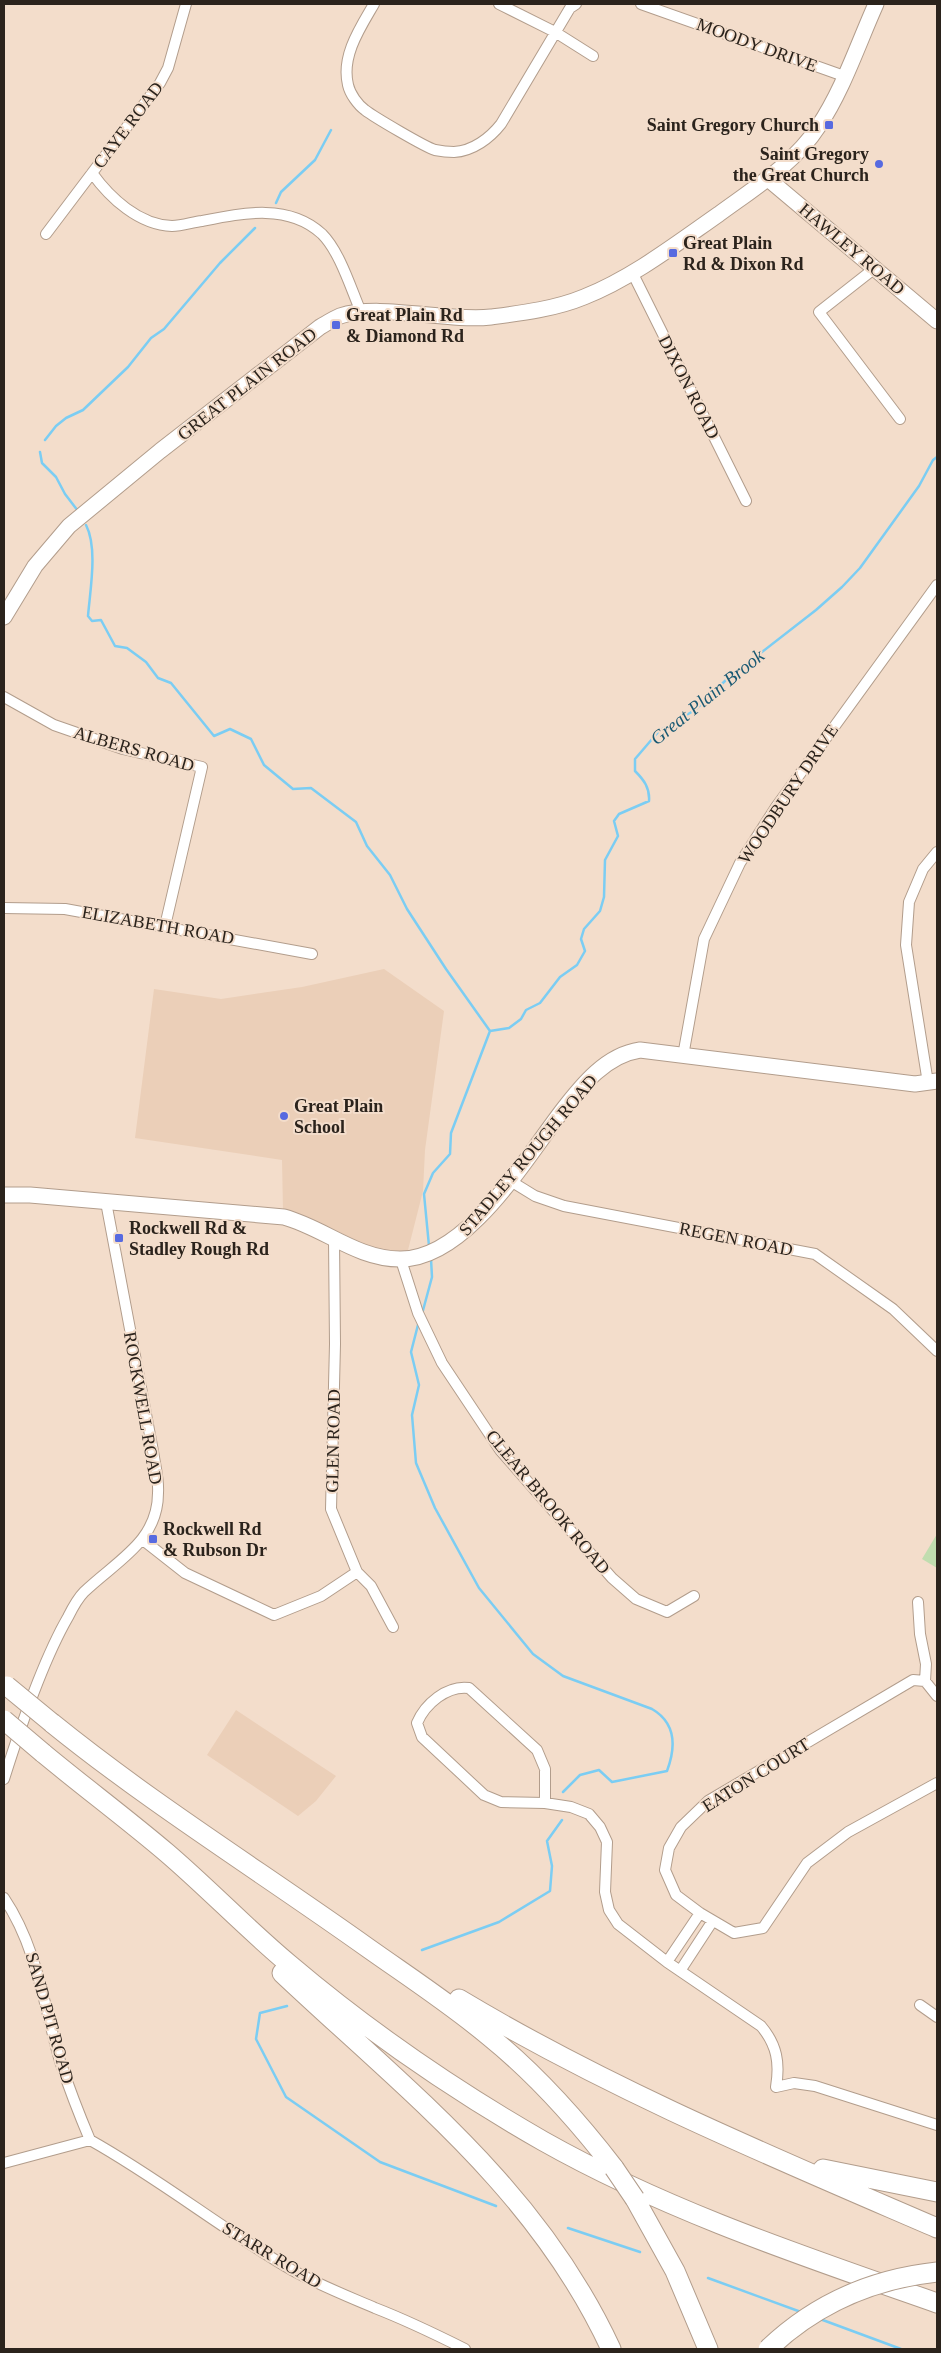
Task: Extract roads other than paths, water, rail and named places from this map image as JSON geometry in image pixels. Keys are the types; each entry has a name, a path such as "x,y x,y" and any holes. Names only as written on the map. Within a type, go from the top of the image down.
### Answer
{"highway":[{"path":"5,1685 101,1762 453,2008 503,2047 565,2108 614,2168 635,2199 682,2286 708,2349"},
{"path":"4,1720 164,1851 264,1943 335,2002 409,2056 516,2125 600,2170 716,2223 937,2303"},
{"path":"45,1755 482,2161 519,2203 556,2253 585,2300 611,2349"},
{"path":"309,1906 502,2025 593,2073 727,2137 937,2228"},
{"path":"672,2111 780,2155 824,2169 937,2192"},
{"path":"768,2349 808,2317 851,2294 887,2280 937,2272"}],"street":[{"name":"CAYE ROAD","path":"46,234 160,83 168,68 186,4"},
{"path":"374,4 356,36 348,60 348,85 356,100 366,111 434,150 454,152 470,148 491,137 501,124 570,8 576,4"},
{"path":"499,4 555,32 593,56"},
{"name":"MOODY DRIVE","path":"641,4 844,76"},
{"name":"GREAT PLAIN ROAD","path":"4,617 23,584 48,549 82,515 320,327 340,316 361,312 458,318 509,314 565,304 584,297 632,272 696,230 767,178 792,156 818,128 844,76 876,4"},
{"path":"92,173 104,190 133,213 152,223 173,226 253,212 283,214 306,222 322,234 332,246 361,312"},
{"name":"HAWLEY ROAD","path":"767,178 937,320"},
{"path":"875,268 819,312 900,419"},
{"name":"DIXON ROAD","path":"632,272 746,501"},
{"name":"WOODBURY DRIVE","path":"683,1056 704,939 740,863 776,807 937,585"},
{"name":"ALBERS ROAD","path":"4,697 54,725 123,749 202,768 165,926"},
{"path":"933,1082 906,945 909,902 923,869 937,852"},
{"name":"ELIZABETH ROAD","path":"4,908 65,909 312,954"},
{"name":"STADLEY ROUGH ROAD","path":"4,1195 30,1195 284,1217 305,1224 372,1256 401,1260 430,1253 455,1240 472,1224 509,1180 577,1092 609,1062 626,1052 640,1050 898,1083 933,1082"},
{"name":"REGEN ROAD","path":"509,1180 535,1196 564,1206 815,1254 893,1309 937,1351"},
{"name":"ROCKWELL ROAD","path":"4,1779 39,1680 67,1617 83,1593 143,1540 154,1521 158,1492 106,1202"},
{"name":"GLEN ROAD","path":"334,1239 336,1344 331,1509 357,1572 371,1586 394,1627"},
{"name":"CLEAR BROOK ROAD","path":"401,1260 418,1313 442,1364 500,1450 612,1578 636,1599 667,1612 694,1596"},
{"path":"143,1540 185,1574 274,1615 321,1596 357,1572"},
{"path":"918,1602 920,1634 926,1664 925,1681 937,1696"},
{"name":"EATON COURT","path":"925,1681 913,1680 708,1801 681,1827 669,1848 666,1870 676,1895 712,1922 734,1933 763,1928 807,1863 848,1832 937,1783"},
{"path":"545,1802 545,1769 537,1750 469,1688 458,1687 446,1692 422,1712 417,1724 422,1737 484,1795 501,1802 545,1802 571,1807 589,1814 600,1827 608,1842 605,1892 609,1910 618,1924 667,1962 761,2026 771,2041 778,2059 776,2087 794,2083 815,2086 937,2125"},
{"name":"SAND PIT ROAD","path":"4,1898 21,1926 29,1946 60,2061 90,2140"},
{"path":"667,1962 700,1913"},
{"path":"680,1971 712,1922"},
{"path":"920,2005 937,2017"},
{"path":"4,2163 90,2140"},
{"name":"STARR ROAD","path":"90,2140 133,2164 293,2271 330,2290 390,2314 465,2349"}],"waterway":[{"path":"276,203 281,192 315,160 331,130"},
{"path":"45,440 56,426 66,418 83,410 128,367 151,338 164,329 220,263 255,228"},
{"path":"40,452 42,463 56,477 65,494 78,511"},
{"name":"Great Plain Brook","path":"490,1031 509,1028 521,1019 526,1010 540,1003 560,977 577,965 585,951 581,939 584,929 600,911 604,897 605,860 618,836 614,821 619,814 649,801 646,784 635,771 635,759 659,731 695,710 726,680 816,610 842,587 860,568 919,486 933,460 937,457"},
{"path":"86,525 92,545 88,616 92,621 101,620 115,646 127,648 146,662 158,678 171,683 214,736 230,729 251,739 264,765 293,789 311,788 356,822 367,846 390,875 407,909 446,969 490,1031 451,1133 450,1154 433,1173 424,1194 429,1246"},
{"path":"422,1314 432,1277 431,1259"},
{"path":"419,1321 411,1352 419,1385 412,1415 416,1463 435,1508 479,1588 533,1654 563,1676 652,1709 666,1721 670,1728 673,1745 667,1771 612,1782 599,1770 580,1775 563,1792"},
{"path":"422,1950 499,1922 550,1891 552,1866 547,1841 562,1820"},
{"path":"287,2006 260,2013 256,2039 286,2097 380,2162 496,2206"},
{"path":"568,2228 640,2252"},
{"path":"708,2278 801,2312"},
{"path":"820,2319 901,2349"}],"place":[{"name":"Saint Gregory Church","path":"829,125"},
{"name":"Saint Gregory the Great Church","path":"879,164"},
{"name":"Great Plain Rd & Dixon Rd","path":"673,253"},
{"name":"Great Plain Rd & Diamond Rd","path":"336,325"},
{"name":"Great Plain School","path":"284,1116"},
{"name":"Rockwell Rd & Stadley Rough Rd","path":"119,1238"},
{"name":"Rockwell Rd & Rubson Dr","path":"153,1539"}]}
